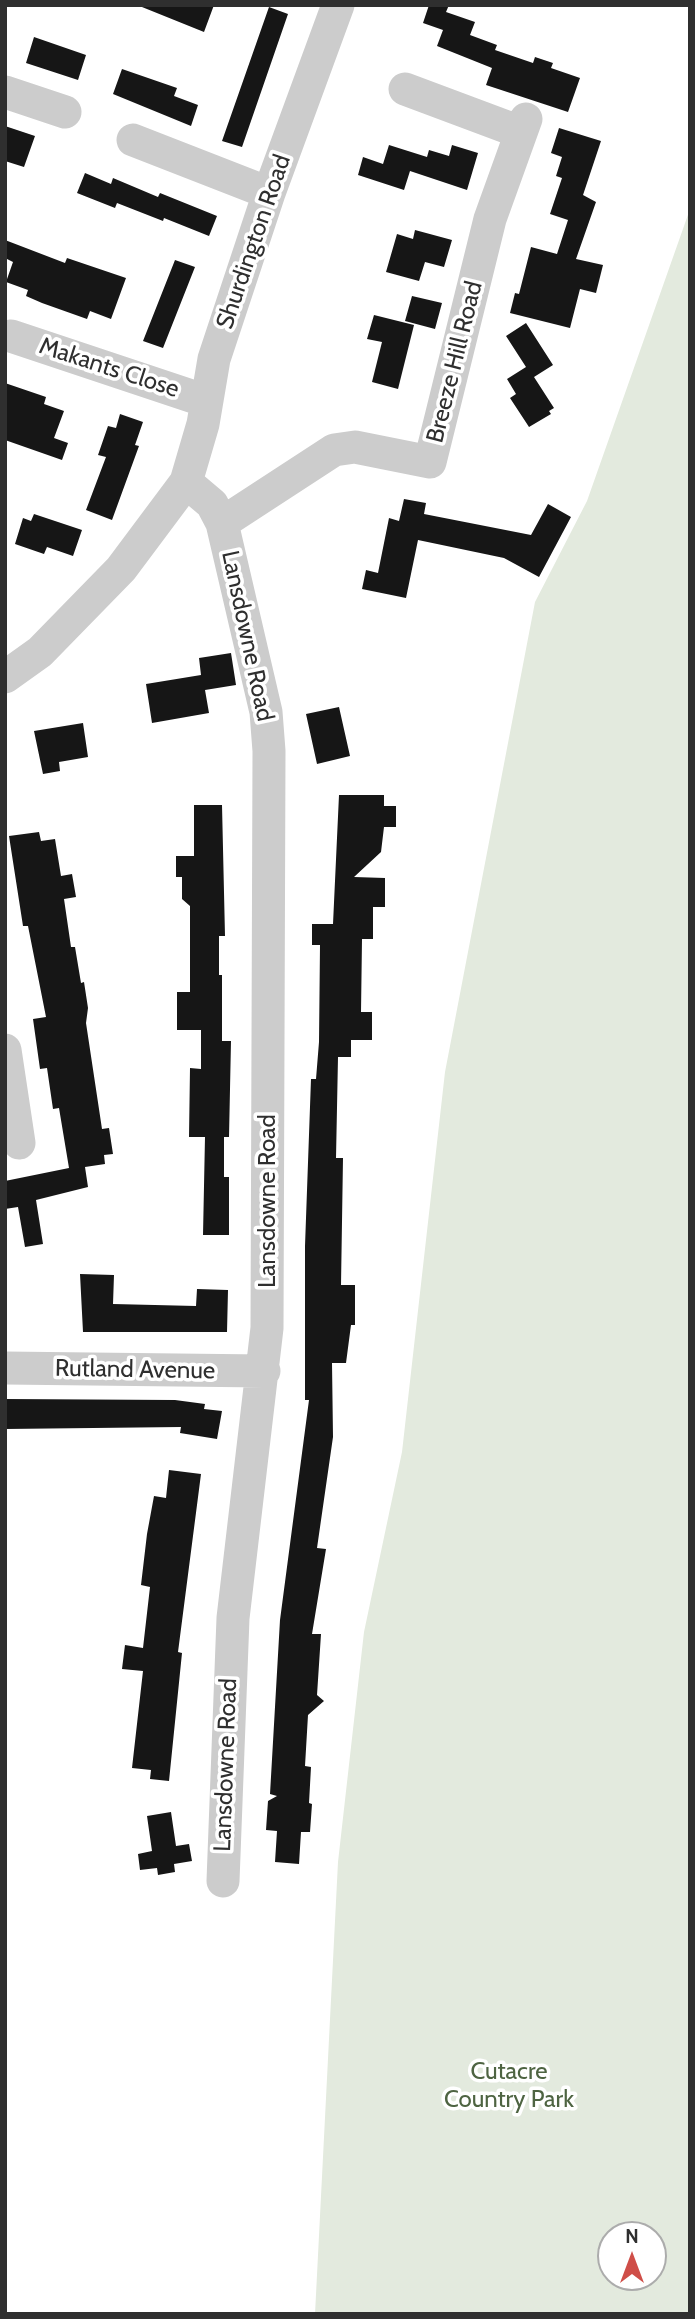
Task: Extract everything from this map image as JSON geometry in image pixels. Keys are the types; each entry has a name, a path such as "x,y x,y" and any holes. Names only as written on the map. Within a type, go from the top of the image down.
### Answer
{"street":[{"name":"Shurdington Road","path":"186,482 197,450 214,359 269,193 338,5"},
{"name":"Breeze Hill Road","path":"222,523 334,450 355,447 430,462 490,219 523,126 417,85"},
{"path":"5,92 65,112"},
{"path":"133,140 269,193"},
{"name":"Makants Close","path":"11,336 206,401"},
{"path":"5,677 40,652 121,569 186,482 212,504 222,523"},
{"name":"Lansdowne Road","path":"222,523 266,712 270,751 264,1371 233,1618 223,1881"},
{"path":"5,1051 20,1143"},
{"name":"Rutland Avenue","path":"5,1368 264,1371"}],"green space":[{"name":"Cutacre Country Park","path":"690,209 690,2314 315,2314 338,1862 364,1632 402,1452 445,1072 535,602 587,501"}],"building":[{"path":"137,5 214,5 204,32"},
{"path":"429,5 449,5 446,12 475,22 470,35 497,45 495,50 533,63 535,57 553,63 551,68 580,78 568,112 486,85 492,68 437,46 443,30 423,23"},
{"path":"269,7 288,14 242,147 222,141"},
{"path":"34,37 86,55 78,80 26,63"},
{"path":"122,69 177,88 174,96 198,105 191,126 113,94"},
{"path":"5,126 35,136 24,167 5,161"},
{"path":"559,128 601,141 583,195 596,202 576,259 603,265 596,293 580,289 570,328 510,313 515,293 519,294 531,247 557,254 568,220 550,214 562,178 556,176 562,157 551,153"},
{"path":"389,145 427,157 429,150 449,156 452,145 478,153 467,190 410,171 404,190 358,175 363,157 383,164"},
{"path":"85,173 111,184 113,178 158,197 160,193 217,216 209,236 164,218 163,221 117,203 115,208 77,193"},
{"path":"415,230 452,240 444,267 425,262 419,281 386,272 397,234 413,239"},
{"path":"5,240 65,263 67,258 126,278 111,319 90,311 87,319 26,296 28,290 6,282 13,262 5,258"},
{"path":"175,260 195,267 163,348 143,341"},
{"path":"412,296 442,303 435,329 405,321"},
{"path":"374,315 414,325 398,389 372,382 382,342 367,339"},
{"path":"526,323 553,365 534,377 554,408 549,411 551,414 529,427 510,398 516,394 507,379 526,367 506,336"},
{"path":"5,383 46,397 44,404 64,411 54,438 68,443 62,460 5,440"},
{"path":"120,414 143,422 135,445 139,446 112,520 86,510 106,457 98,455 108,426 116,428"},
{"path":"404,499 426,503 424,514 531,535 548,504 571,517 539,577 504,558 418,540 406,598 362,589 366,570 378,573 389,518 399,521"},
{"path":"34,514 82,530 73,556 47,547 44,554 15,544 23,518 31,521"},
{"path":"231,653 236,685 205,690 209,713 152,723 146,684 201,675 199,658"},
{"path":"339,707 350,756 317,764 306,714"},
{"path":"83,723 88,757 59,762 60,771 43,774 34,731"},
{"path":"339,795 384,795 384,806 396,806 396,827 384,827 381,852 354,877 385,878 385,907 373,907 373,939 362,939 361,1012 372,1012 372,1040 351,1040 351,1057 338,1057 336,1158 343,1158 341,1285 355,1285 355,1325 351,1325 346,1363 332,1363 333,1437 317,1548 326,1549 312,1634 321,1634 317,1695 324,1701 308,1715 305,1766 311,1767 309,1803 312,1804 310,1832 301,1832 299,1864 275,1862 277,1831 266,1830 268,1801 277,1796 270,1794 280,1620 309,1400 305,1400 305,1246 311,1079 316,1079 319,1042 320,945 312,945 312,924 333,924"},
{"path":"194,805 222,805 225,936 219,936 219,975 222,975 222,1041 231,1041 229,1137 224,1137 224,1177 229,1177 229,1235 203,1235 205,1137 189,1137 190,1068 201,1069 201,1030 177,1030 177,992 190,992 190,906 182,899 182,877 176,877 176,856 194,856"},
{"path":"39,832 41,841 55,839 61,876 72,874 76,897 64,899 71,947 75,947 81,983 84,982 88,1008 86,1023 102,1129 109,1128 113,1154 104,1155 105,1164 85,1167 88,1187 36,1200 43,1244 25,1247 18,1207 5,1209 5,1181 69,1168 59,1108 53,1109 47,1068 40,1069 33,1019 46,1017 28,926 23,926 9,836"},
{"path":"80,1274 114,1275 113,1304 196,1306 197,1289 228,1290 227,1332 83,1332"},
{"path":"5,1399 175,1400 205,1404 204,1409 222,1411 217,1439 180,1433 181,1427 5,1429"},
{"path":"169,1470 201,1474 178,1652 182,1653 169,1781 150,1779 151,1770 132,1768 143,1671 122,1669 125,1645 143,1648 150,1587 141,1585 147,1534 154,1496 166,1498"},
{"path":"171,1812 176,1846 189,1844 192,1861 174,1864 175,1872 158,1875 157,1868 140,1870 138,1854 152,1851 147,1816"}]}
